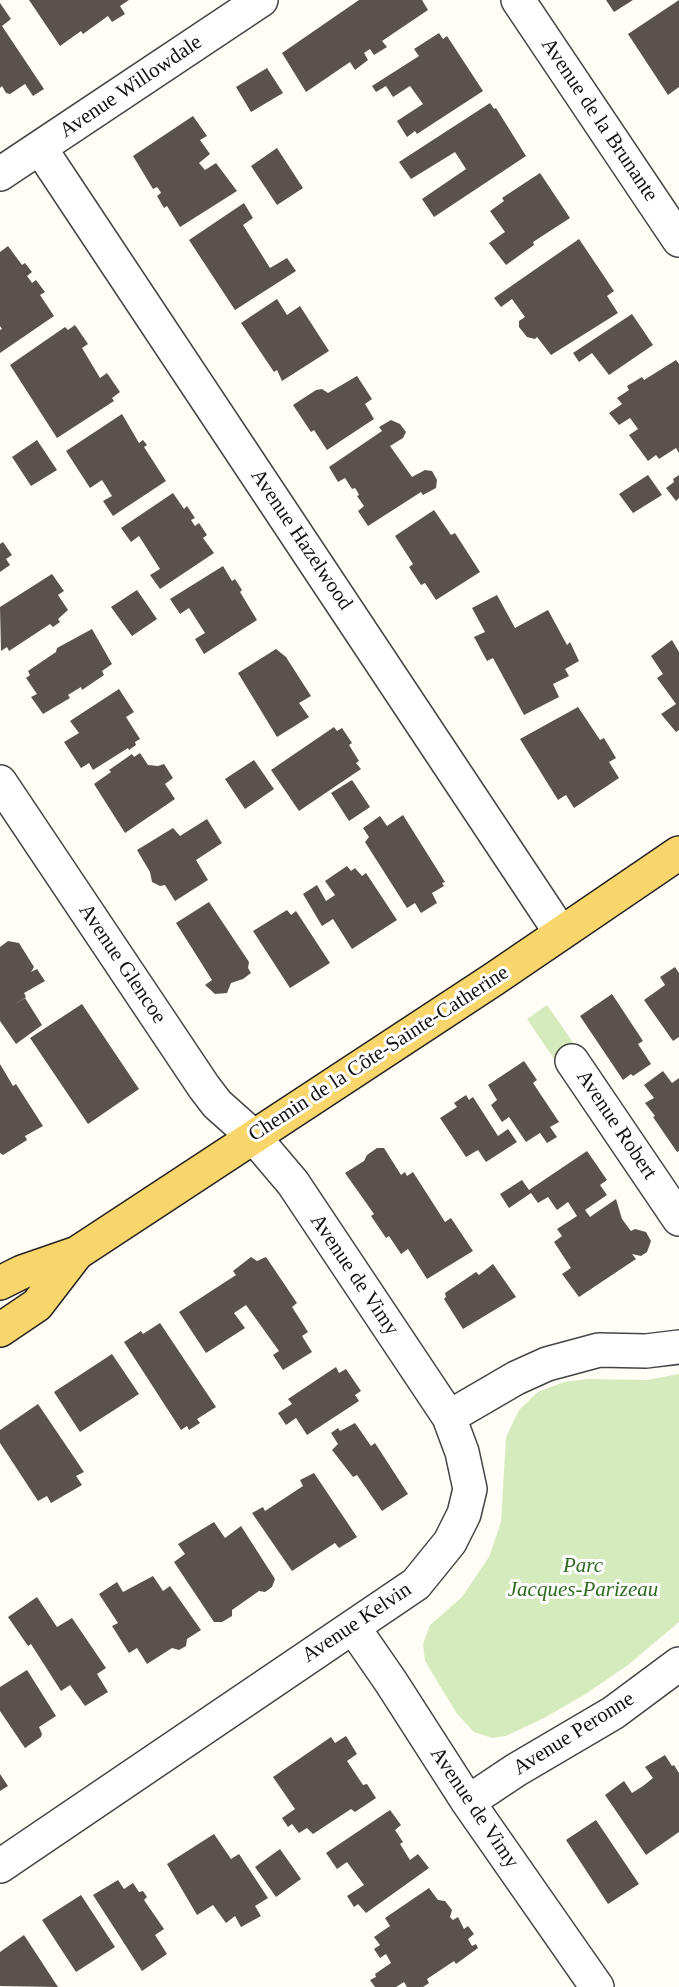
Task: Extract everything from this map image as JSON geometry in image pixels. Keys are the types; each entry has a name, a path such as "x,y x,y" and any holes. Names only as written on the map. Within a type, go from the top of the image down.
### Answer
{"main road":[{"name":"Chemin de la Côte-Sainte-Catherine","path":"0,1283 22,1272 77,1253 679,853"},
{"name":"Chemin de la Côte-Sainte-Catherine","path":"0,1330 37,1305 77,1253"}],"street":[{"name":"Avenue Willowdale","path":"0,174 261,0"},
{"name":"Avenue de la Brunante","path":"518,0 679,240"},
{"name":"Avenue Hazelwood","path":"40,148 561,933"},
{"name":"Avenue Glencoe","path":"0,782 204,1087 217,1104 254,1137"},
{"name":"Avenue Robert","path":"572,1061 679,1220"},
{"name":"Avenue de Vimy","path":"254,1137 293,1183 449,1417"},
{"path":"449,1417 516,1378 547,1364 599,1350 645,1351 679,1347"},
{"name":"Avenue Kelvin","path":"0,1866 416,1584 450,1542 464,1514 470,1489 462,1452 449,1417"},
{"name":"Avenue de Vimy","path":"353,1627 392,1682 468,1802 597,1987"},
{"name":"Avenue Peronne","path":"468,1802 516,1770 613,1713 679,1664"}],"green space":[{"path":"547,1005 575,1045 554,1059 527,1019"},
{"name":"Parc Jacques-Parizeau","path":"679,1374 679,1622 628,1665 584,1695 544,1718 506,1736 492,1738 474,1732 457,1714 425,1661 423,1644 430,1625 462,1597 489,1557 501,1522 506,1437 519,1410 538,1392 564,1382 588,1379 647,1380"}],"building":[{"path":"29,0 129,0 120,6 125,14 112,22 108,16 83,34 81,31 60,46"},
{"path":"359,0 422,0 428,10 382,41 387,47 374,55 370,49 364,53 368,60 355,70 350,62 306,92 282,53"},
{"path":"606,0 633,0 614,12"},
{"path":"679,0 679,87 668,95 628,34"},
{"path":"0,3 11,19 2,26 44,89 33,96 25,84 10,94 6,93 2,86 0,88"},
{"path":"439,33 443,39 447,36 483,91 417,134 415,131 407,137 397,121 423,104 410,86 393,97 386,86 376,92 372,86 419,56 414,49"},
{"path":"267,68 283,93 251,112 236,87"},
{"path":"490,103 494,109 496,108 526,156 434,217 422,199 466,169 455,152 411,179 399,162"},
{"path":"193,116 207,136 200,140 210,154 199,163 205,170 216,163 237,191 180,227 167,206 164,208 157,196 161,193 160,191 157,187 153,189 133,156"},
{"path":"277,148 303,188 277,205 251,166"},
{"path":"540,173 570,218 533,242 534,245 506,265 489,243 505,232 490,211 504,201 502,198"},
{"path":"244,203 253,218 243,225 270,268 287,258 296,271 235,310 189,240"},
{"path":"579,239 614,291 607,296 618,313 551,355 537,337 535,339 527,337 519,327 519,321 525,317 512,299 501,307 494,298"},
{"path":"8,246 22,265 25,263 32,272 27,276 32,283 36,280 45,292 40,295 54,316 0,353 0,330 2,329 0,326 0,252"},
{"path":"277,299 287,315 300,306 329,351 282,381 277,370 274,372 241,323"},
{"path":"632,314 653,345 609,375 592,353 579,362 573,353"},
{"path":"75,325 88,344 82,348 100,378 107,373 120,392 112,398 114,401 57,438 10,365 65,327 68,330"},
{"path":"676,360 679,364 679,453 676,448 659,459 656,455 648,461 629,435 638,429 630,418 619,425 609,413 622,404 617,398 629,390 627,386 642,377 644,380"},
{"path":"357,376 372,399 365,404 374,419 327,450 314,430 311,432 293,405 316,390 322,389 328,393"},
{"path":"122,414 139,443 143,440 147,445 144,447 166,481 113,516 103,501 112,496 102,480 90,488 66,451"},
{"path":"391,420 400,424 406,432 403,438 390,446 412,477 425,470 432,471 437,480 436,488 423,495 421,492 368,526 358,511 364,506 357,496 359,495 357,491 355,488 352,489 345,478 338,482 329,467 382,431 379,427"},
{"path":"37,440 57,470 31,486 12,457"},
{"path":"648,475 662,495 633,513 619,494"},
{"path":"679,475 679,498 676,501 666,488"},
{"path":"173,493 184,509 187,506 195,518 191,520 195,526 199,523 207,535 203,538 214,553 160,589 150,575 160,569 139,536 131,542 121,528"},
{"path":"434,510 451,535 455,533 480,572 436,600 425,583 421,585 409,567 413,564 395,536"},
{"path":"3,542 12,555 6,559 10,565 0,572 0,544"},
{"path":"223,566 232,581 235,579 242,590 240,592 257,620 204,654 195,639 205,633 189,608 180,614 170,599"},
{"path":"52,574 64,591 58,595 68,610 58,619 60,622 53,627 50,624 9,651 7,647 1,651 0,607"},
{"path":"137,590 157,619 132,636 111,607"},
{"path":"497,595 515,628 548,610 567,645 570,642 579,661 565,669 569,676 553,684 559,697 524,715 493,658 487,661 474,637 485,632 472,608"},
{"path":"92,629 112,664 102,671 104,675 82,690 81,687 68,695 70,698 43,714 31,697 37,694 26,678 30,675 28,671 56,652 57,648"},
{"path":"672,640 679,652 679,730 676,732 661,714 676,704 657,678 663,674 651,656"},
{"path":"276,649 286,657 311,696 299,703 309,717 277,737 238,673"},
{"path":"119,689 134,712 126,717 140,739 129,750 128,748 93,770 89,763 81,768 64,742 79,733 70,721"},
{"path":"578,707 600,740 604,738 616,758 609,762 619,778 574,808 566,795 558,800 520,739"},
{"path":"334,727 337,731 342,728 352,743 349,745 361,769 299,811 271,770"},
{"path":"140,753 148,765 164,764 173,778 165,784 175,799 125,833 94,784 132,754 134,757"},
{"path":"254,760 274,789 245,809 225,779"},
{"path":"352,780 370,807 349,821 331,793"},
{"path":"403,815 445,882 442,883 444,886 432,893 437,903 421,913 415,903 407,908 365,842 369,837 363,828 380,816 387,826"},
{"path":"207,819 222,843 196,860 208,880 175,901 165,885 160,886 152,882 150,872 137,850 173,828 180,836"},
{"path":"347,866 351,871 355,868 362,876 366,873 397,920 352,949 333,919 322,926 303,894 317,885 326,901 335,895 325,881"},
{"path":"209,902 249,962 248,968 251,973 231,983 227,993 215,994 205,985 212,980 176,923"},
{"path":"287,910 291,915 296,911 330,963 290,988 253,931"},
{"path":"8,941 19,943 34,967 31,972 37,969 45,981 24,993 26,997 14,1005 25,998 42,1025 16,1044 0,1021 0,947"},
{"path":"675,967 679,973 679,1037 673,1041 644,1000 665,985 660,977"},
{"path":"612,994 643,1041 638,1044 651,1064 623,1080 580,1016"},
{"path":"82,1004 139,1089 88,1124 30,1038"},
{"path":"524,1061 537,1080 533,1083 559,1122 550,1127 557,1137 547,1143 540,1133 526,1142 509,1117 502,1122 491,1105 497,1100 488,1085"},
{"path":"0,1064 13,1086 16,1084 43,1126 25,1136 27,1140 3,1155 0,1153"},
{"path":"663,1071 672,1083 679,1078 679,1151 677,1152 645,1103 654,1098 644,1085"},
{"path":"466,1095 469,1100 473,1097 498,1136 508,1129 517,1142 486,1162 478,1150 466,1157 440,1118 457,1107 454,1103"},
{"path":"377,1148 384,1148 401,1175 405,1172 407,1176 413,1172 445,1222 451,1218 473,1251 427,1279 408,1249 401,1254 389,1236 386,1238 371,1216 374,1214 345,1173 364,1161 367,1155"},
{"path":"587,1151 607,1180 600,1185 607,1195 585,1210 590,1217 616,1199 622,1219 631,1231 635,1229 646,1232 651,1241 647,1252 641,1256 632,1254 636,1259 579,1297 562,1274 571,1268 554,1242 562,1236 557,1229 577,1216 568,1202 557,1210 548,1197 538,1203 531,1193 509,1208 500,1194 522,1180 529,1190"},
{"path":"251,1257 257,1261 266,1257 297,1303 292,1307 308,1332 302,1336 312,1352 283,1370 273,1355 279,1351 246,1305 234,1313 245,1328 206,1353 179,1312 236,1275 233,1271"},
{"path":"493,1264 516,1297 463,1329 444,1299 445,1293 476,1272 479,1275"},
{"path":"160,1323 216,1407 197,1419 200,1423 189,1430 187,1426 181,1430 124,1342"},
{"path":"112,1354 139,1394 80,1432 54,1392"},
{"path":"336,1367 339,1373 346,1369 361,1391 355,1395 359,1401 307,1435 296,1418 286,1425 278,1413 292,1404 288,1399"},
{"path":"38,1404 84,1472 76,1476 82,1485 51,1503 47,1496 38,1501 0,1443 0,1430"},
{"path":"355,1423 371,1446 375,1443 408,1494 382,1511 357,1475 353,1477 332,1450 338,1444 331,1433 338,1428 340,1431"},
{"path":"314,1473 357,1537 339,1548 335,1543 292,1571 252,1513 263,1507 265,1511 303,1486 300,1480"},
{"path":"214,1522 225,1538 241,1526 275,1579 272,1587 265,1592 259,1591 232,1610 232,1616 222,1622 214,1622 174,1562 185,1554 178,1544"},
{"path":"153,1576 163,1591 170,1586 201,1630 187,1639 186,1646 179,1650 172,1648 147,1664 137,1648 129,1653 112,1626 118,1623 99,1594 117,1582 123,1592"},
{"path":"37,1597 57,1627 72,1618 106,1668 97,1674 108,1692 85,1706 70,1685 61,1691 31,1644 28,1646 8,1617"},
{"path":"27,1670 56,1716 39,1727 41,1737 25,1748 0,1711 0,1687"},
{"path":"346,1736 357,1754 347,1761 363,1785 367,1784 376,1798 355,1812 351,1809 313,1834 307,1828 299,1833 292,1824 288,1827 282,1818 295,1809 273,1777 331,1737 335,1743"},
{"path":"665,1755 679,1773 679,1832 646,1855 605,1795 624,1781 632,1793 643,1786 653,1778 645,1767"},
{"path":"0,1774 8,1786 0,1791"},
{"path":"390,1810 401,1825 395,1830 410,1860 418,1854 429,1868 366,1913 358,1904 354,1907 347,1896 364,1885 347,1862 337,1869 326,1853"},
{"path":"596,1820 639,1884 608,1904 566,1840"},
{"path":"214,1834 231,1859 239,1854 268,1898 255,1906 261,1916 241,1927 235,1916 226,1923 213,1905 197,1915 167,1864"},
{"path":"280,1849 301,1879 276,1897 255,1867"},
{"path":"118,1880 124,1889 133,1883 139,1892 143,1891 147,1897 144,1900 164,1929 155,1935 167,1954 142,1971 93,1895"},
{"path":"429,1888 438,1900 445,1901 452,1910 450,1917 453,1920 458,1917 464,1929 468,1926 474,1934 468,1939 472,1946 476,1944 478,1948 456,1964 454,1961 427,1979 429,1983 423,1987 407,1987 404,1982 396,1987 375,1987 370,1980 391,1963 386,1954 380,1958 374,1949 380,1945 374,1937 390,1926 385,1918"},
{"path":"81,1895 115,1947 76,1972 42,1920"},
{"path":"24,1935 58,1987 0,1986 0,1952"}]}
